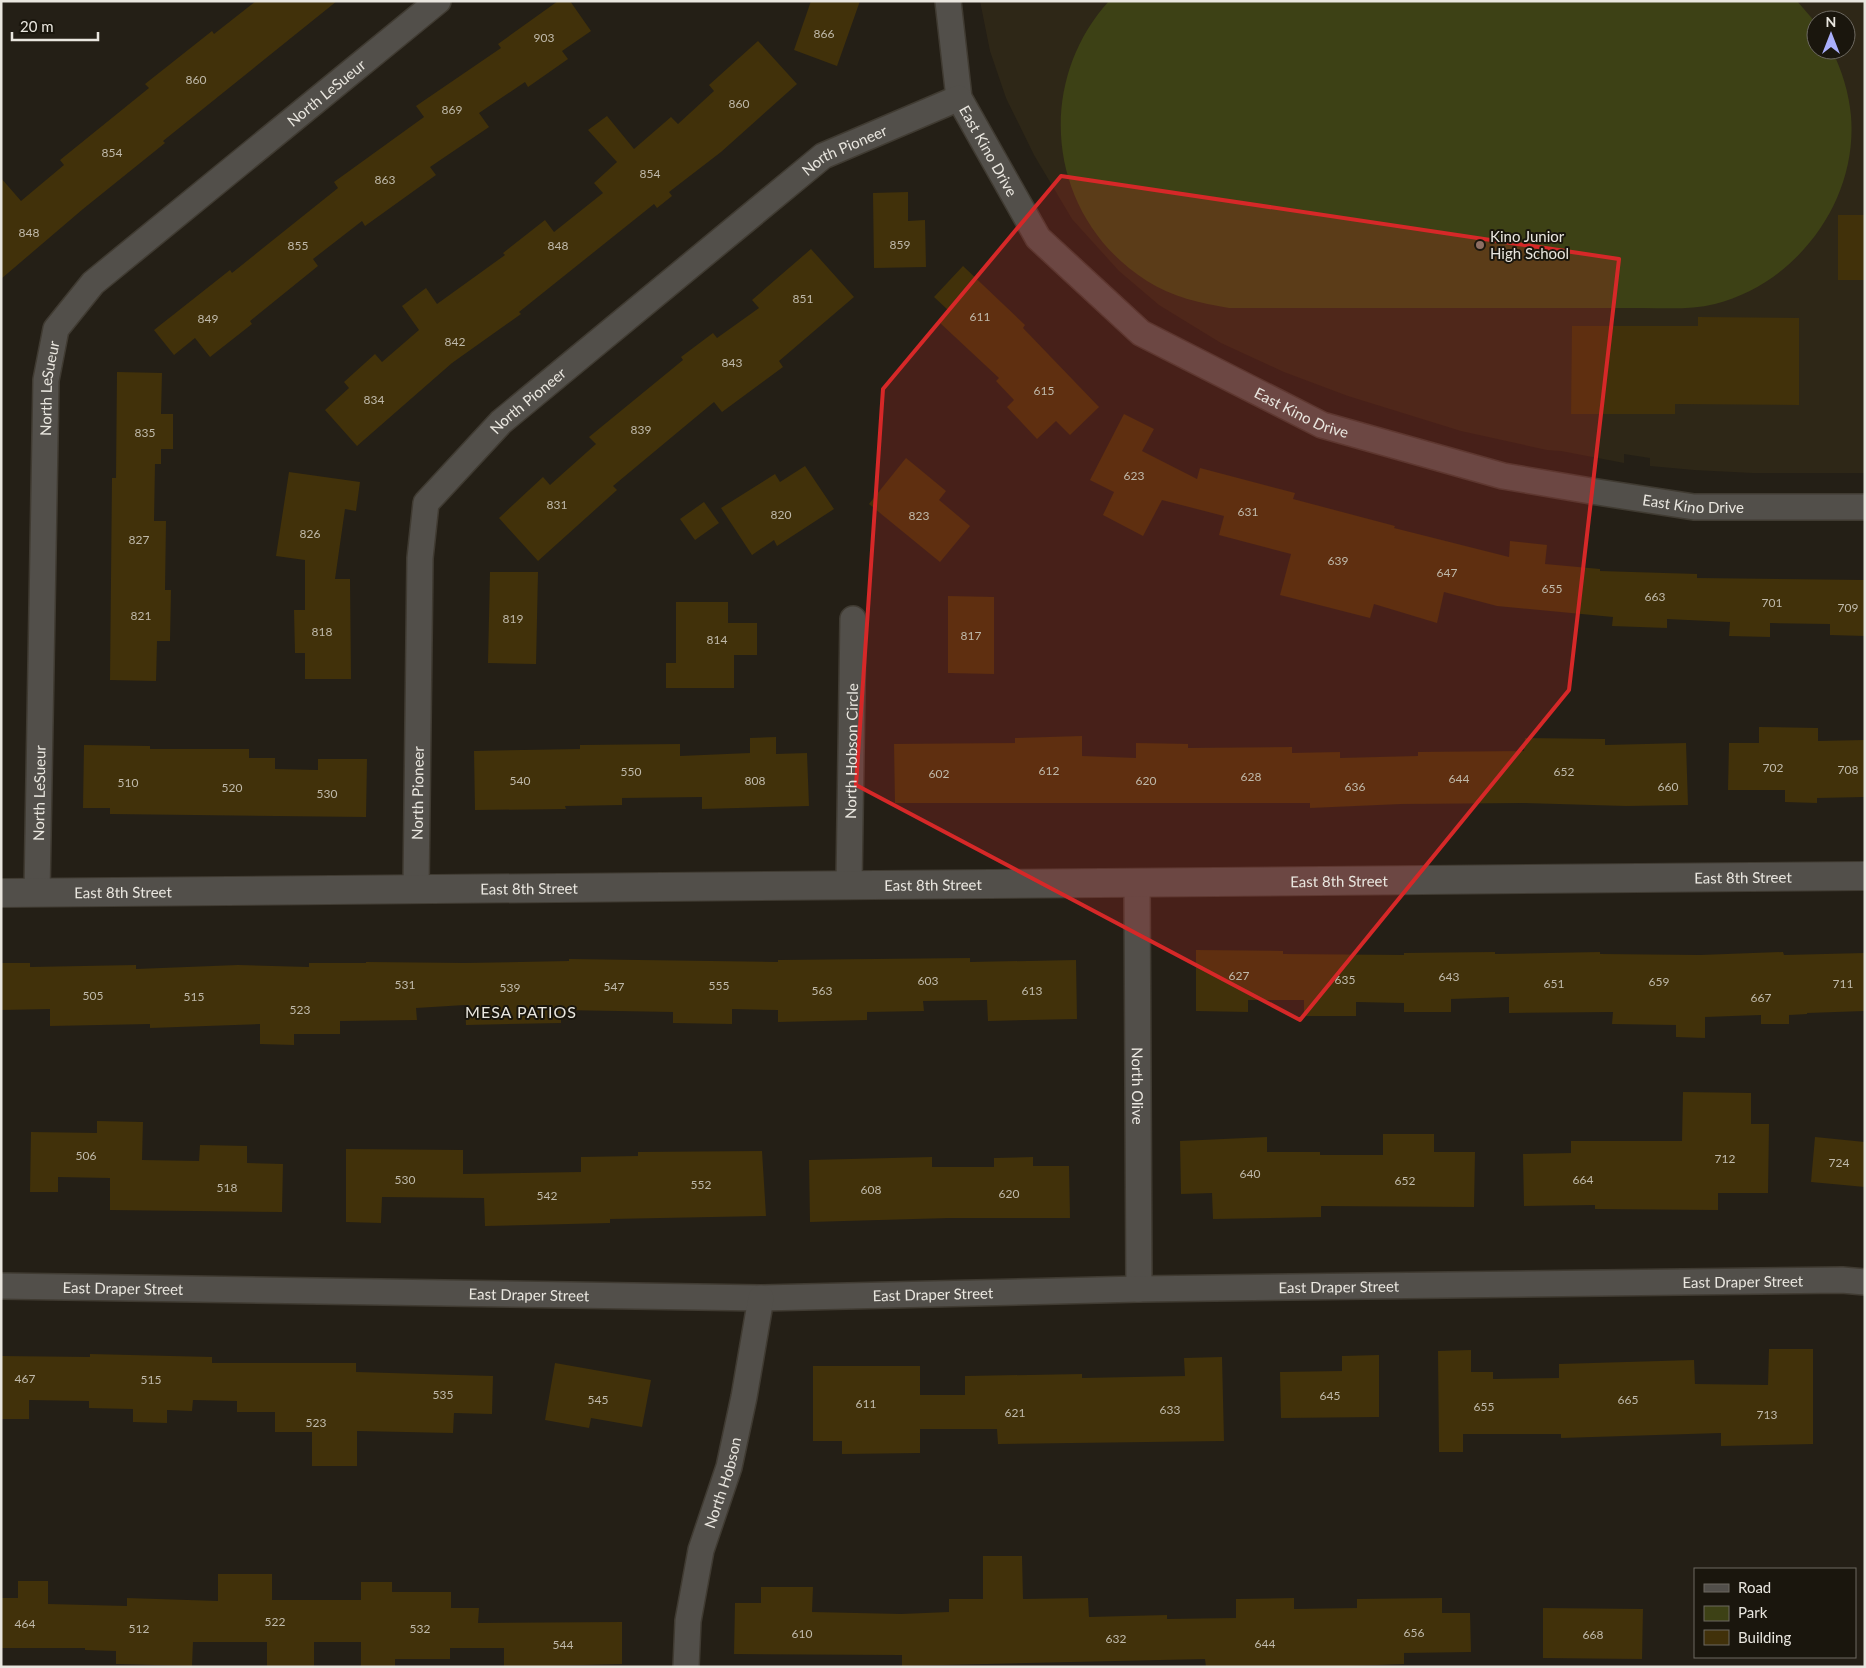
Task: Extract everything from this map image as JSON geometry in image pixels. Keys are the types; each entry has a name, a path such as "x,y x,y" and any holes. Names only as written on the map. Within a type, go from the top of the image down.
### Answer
{"street":[{"name":"North LeSueur","path":"37,893 46,380 56,329 93,283 438,1"},
{"name":"East Kino Drive","path":"948,1 959,98 1038,238 1141,333 1322,425 1503,476 1694,507 1865,508"},
{"name":"North Pioneer","path":"416,889 420,558 426,503 501,422 823,156 959,98"},
{"name":"North Hobson Circle","path":"849,884 853,619"},
{"name":"East 8th Street","path":"1,893 1865,876"},
{"name":"North Olive","path":"1137,882 1139,1289"},
{"name":"East Draper Street","path":"1,1286 761,1298 1139,1289 1865,1282"},
{"name":"North Hobson","path":"686,1667 688,1621 701,1550 728,1467 744,1397 761,1298"}],"highlighted area":[{"path":"1061,176 1619,259 1569,690 1300,1020 856,785 883,389"}],"shaded area":[{"name":"Kino Junior High School","path":"980,1 1865,1 1865,473 1752,473 1694,470 1650,466 1650,458 1624,454 1624,463 1547,450 1461,431 1348,396 1284,372 1221,343 1159,305 1119,271 1072,219 1034,155 1006,98 990,51"}],"green space":[{"name":"Kino Junior High School","path":"1109,1 1797,1 1806,11 1806,60 1836,60 1842,74 1850,107 1851,148 1844,178 1833,207 1816,234 1796,258 1772,278 1745,293 1715,304 1688,308 1229,308 1176,295 1147,281 1114,255 1089,223 1072,188 1062,150 1061,111 1069,72 1085,35"}],"building":[{"path":"256,1 337,1 163,141 165,143 83,209 1,279 1,178 21,201 64,165 60,160 149,88 145,84 212,31 214,34"},
{"path":"558,1 570,1 591,31 562,51 568,59 528,87 525,82 479,113 489,127 430,167 436,175 365,226 362,221 313,259 318,266 250,321 252,324 210,357 195,338 174,355 154,330 230,270 232,273 338,188 334,182 424,117 416,106 501,48 498,44"},
{"path":"811,1 860,1 837,66 794,50"},
{"path":"758,41 797,84 721,152 669,192 672,196 657,208 654,204 519,312 521,314 452,363 357,446 325,410 349,388 344,382 375,354 382,362 419,330 402,306 426,288 437,304 505,255 503,253 545,220 554,232 603,193 594,183 617,162 588,130 607,116 634,149 671,117 678,124 714,91 709,85"},
{"path":"908,192 908,221 925,220 926,267 874,268 873,193"},
{"path":"1838,215 1865,215 1865,280 1838,280"},
{"path":"811,249 854,297 779,361 783,367 722,412 714,402 613,486 617,490 538,561 499,518 543,477 550,485 596,444 589,437 683,360 681,357 713,333 717,338 759,308 752,300"},
{"path":"963,266 1025,325 1023,328 1099,407 1070,435 1056,421 1037,439 1007,407 1014,400 996,381 999,378 939,322 949,311 934,297"},
{"path":"1698,317 1799,318 1799,405 1675,404 1675,414 1571,414 1572,326 1698,326"},
{"path":"117,372 162,373 161,414 173,414 173,449 161,449 161,464 155,464 154,521 166,521 165,590 171,590 170,641 157,641 156,681 110,680 112,478 116,478"},
{"path":"1124,414 1154,429 1142,451 1197,479 1200,468 1295,493 1293,499 1395,526 1394,528 1509,557 1510,541 1547,545 1545,564 1600,569 1600,571 1697,574 1697,578 1865,580 1865,636 1830,635 1830,624 1770,623 1770,637 1729,636 1730,622 1667,619 1667,628 1612,626 1613,617 1497,606 1444,592 1437,623 1374,604 1370,618 1280,595 1291,554 1219,535 1224,516 1162,500 1143,536 1103,515 1114,492 1090,480"},
{"path":"906,458 946,491 939,500 970,526 940,562 869,504"},
{"path":"805,466 834,509 777,546 774,540 752,555 721,508 775,474 780,482"},
{"path":"289,472 360,482 356,511 345,509 335,579 350,579 351,679 305,679 305,653 295,653 294,610 305,610 305,560 276,556"},
{"path":"704,502 719,523 695,540 680,519"},
{"path":"490,572 538,572 536,664 488,663"},
{"path":"948,596 994,597 994,674 948,673"},
{"path":"676,602 728,602 728,623 757,623 757,655 734,655 734,688 666,688 666,663 676,663"},
{"path":"1759,727 1818,728 1818,741 1865,740 1865,797 1817,798 1817,803 1785,802 1785,790 1728,790 1729,743 1759,743"},
{"path":"1082,736 1082,756 1136,758 1136,743 1188,744 1188,748 1292,747 1292,753 1340,752 1340,758 1418,756 1418,752 1524,751 1525,738 1605,739 1605,745 1686,743 1688,805 1626,806 1523,803 1401,804 1310,808 1310,803 895,803 894,744 1015,743 1015,738"},
{"path":"776,737 776,754 807,753 809,806 702,809 702,797 622,798 622,805 565,806 566,809 475,810 474,751 580,749 580,745 680,744 680,756 750,753 750,738"},
{"path":"84,745 150,746 150,749 249,749 249,758 275,758 275,769 318,770 318,759 367,759 366,817 110,814 110,808 83,808"},
{"path":"1196,950 1283,951 1283,954 1404,955 1404,953 1495,952 1495,954 1600,952 1600,954 1700,955 1783,952 1784,955 1865,953 1865,1011 1789,1015 1789,1024 1761,1024 1761,1015 1705,1017 1705,1038 1676,1037 1676,1025 1612,1024 1613,1012 1509,1013 1509,997 1451,999 1451,1012 1404,1012 1404,1003 1356,1002 1356,1016 1304,1016 1304,1000 1248,1000 1248,1012 1196,1011"},
{"path":"970,958 970,962 1076,960 1077,1019 988,1021 987,1000 923,1001 924,1011 867,1012 867,1020 778,1022 778,1010 732,1009 732,1024 673,1023 673,1012 561,1010 561,1023 466,1025 465,1005 416,1008 417,1020 340,1021 340,1034 294,1034 294,1045 260,1044 260,1024 150,1028 150,1024 50,1026 50,1009 1,1010 1,963 30,963 30,967 136,965 136,969 238,965 309,967 309,963 465,963 569,961 569,959 778,962 778,960"},
{"path":"1683,1092 1751,1093 1751,1124 1769,1124 1768,1193 1718,1193 1718,1210 1595,1209 1595,1205 1524,1206 1523,1154 1571,1153 1571,1141 1682,1141"},
{"path":"97,1121 143,1122 142,1160 199,1161 200,1145 247,1146 247,1163 283,1164 282,1212 110,1210 110,1178 58,1177 58,1192 30,1192 31,1132 97,1133"},
{"path":"1383,1134 1434,1134 1434,1152 1475,1152 1474,1207 1321,1206 1321,1217 1213,1219 1212,1193 1181,1194 1180,1141 1267,1137 1267,1152 1320,1152 1320,1155 1383,1155"},
{"path":"1815,1137 1865,1142 1865,1187 1811,1182"},
{"path":"346,1149 463,1150 463,1174 581,1172 581,1157 638,1156 638,1152 762,1151 766,1216 610,1219 610,1223 485,1226 484,1198 382,1197 381,1223 346,1222"},
{"path":"932,1157 932,1167 994,1167 994,1158 1033,1157 1033,1166 1069,1166 1070,1218 949,1218 810,1222 809,1160"},
{"path":"1769,1349 1813,1349 1813,1444 1721,1446 1721,1433 1561,1438 1561,1434 1463,1434 1463,1452 1439,1452 1438,1351 1471,1350 1471,1372 1493,1372 1493,1379 1559,1378 1559,1364 1694,1360 1695,1384 1768,1385"},
{"path":"90,1354 212,1357 212,1363 356,1363 356,1372 493,1376 492,1414 454,1413 453,1433 357,1431 357,1466 312,1466 312,1432 275,1432 275,1412 237,1412 237,1401 193,1400 192,1411 167,1410 167,1423 133,1422 133,1409 89,1408 89,1401 29,1400 29,1419 1,1419 1,1356 90,1357"},
{"path":"1379,1355 1379,1417 1281,1418 1280,1372 1342,1371 1342,1356"},
{"path":"1222,1357 1224,1441 998,1444 997,1429 920,1429 920,1453 842,1454 842,1441 813,1441 813,1366 920,1366 920,1395 965,1395 965,1376 1082,1374 1082,1378 1185,1376 1184,1358"},
{"path":"555,1363 651,1380 642,1427 591,1418 589,1428 545,1420"},
{"path":"983,1556 1022,1556 1023,1599 1088,1598 1089,1617 1167,1615 1167,1619 1236,1618 1236,1599 1294,1598 1294,1609 1357,1608 1357,1599 1442,1598 1442,1613 1470,1613 1471,1652 1404,1653 1404,1664 1325,1667 1206,1667 1205,1659 902,1666 902,1655 734,1654 735,1603 761,1603 761,1587 813,1587 812,1612 901,1614 949,1612 949,1599 983,1599"},
{"path":"218,1574 272,1574 272,1600 361,1600 361,1582 392,1582 392,1592 451,1592 451,1608 479,1608 478,1623 622,1622 622,1664 504,1667 504,1648 450,1648 450,1659 395,1659 395,1667 361,1667 361,1642 314,1642 314,1667 267,1667 267,1642 193,1642 192,1666 116,1664 116,1651 85,1650 85,1648 1,1648 1,1598 18,1598 18,1581 48,1581 48,1604 127,1606 127,1598 218,1601"},
{"path":"1543,1608 1643,1609 1642,1659 1543,1658"}],"place":[{"name":"Kino Junior High School","path":"1480,245"}],"district":[{"name":"MESA PATIOS","path":"521,1011"}]}
